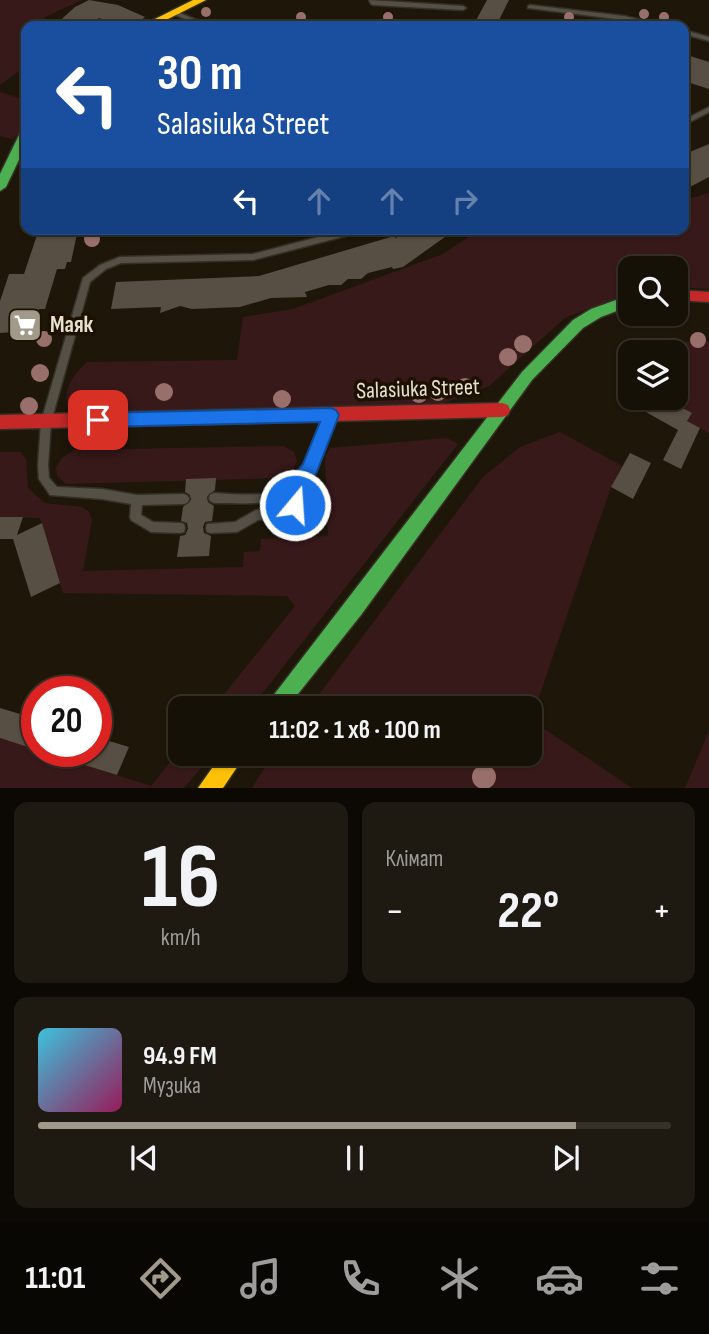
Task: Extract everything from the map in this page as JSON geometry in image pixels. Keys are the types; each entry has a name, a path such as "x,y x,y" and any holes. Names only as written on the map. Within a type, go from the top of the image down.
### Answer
{"street":[{"path":"156,21 201,0"},
{"path":"0,187 21,143"},
{"path":"688,296 709,297"},
{"name":"Salasiuka Street","path":"283,696 354,608 527,376 570,331 596,313 618,305"},
{"name":"Salasiuka Street","path":"0,422 502,410"},
{"path":"210,787 227,766"}],"lane":[{"path":"372,0 373,3 463,8"},
{"path":"530,7 639,21"},
{"path":"173,12 194,21"},
{"path":"689,33 709,39"},
{"path":"689,120 709,109"},
{"path":"184,499 137,500 102,494 54,492 44,478 46,422 86,280 103,267 120,260 253,257 338,235"},
{"path":"214,498 275,496 294,485 310,469 331,415"},
{"path":"211,528 237,527 256,515 282,514 295,505 294,485"},
{"path":"137,500 135,517 151,527 180,528"}],"shaded area":[{"path":"0,0 82,0 43,18 50,21 21,21 21,70 0,85"},
{"path":"0,92 21,98 21,130 13,139 0,136"},
{"path":"709,193 709,289 688,288 688,256 618,256 618,298 565,318 489,386 445,403 71,417 68,408 68,387 87,362 237,360 243,317 293,309 443,254 471,235 689,235 689,199"},
{"path":"709,341 709,433 687,421 692,413 686,410 688,342"},
{"path":"560,432 622,466 611,487 539,696 318,696 483,477 520,447"},
{"path":"447,438 458,444 260,696 223,696 295,606 287,596 63,593 40,518 0,517 0,452 20,452 26,459 28,488 45,503 82,507 89,512 92,520 83,571 243,567 244,552 260,551 261,539 328,536 325,457 330,448"},
{"path":"283,446 294,452 297,461 293,470 281,478 66,484 57,476 56,467 62,458 74,450"},
{"path":"542,727 632,788 252,788 266,766 542,766"},
{"path":"709,731 709,788 685,788"},
{"path":"0,738 21,745 21,767 91,767 151,786 168,765 203,766 184,788 0,788"}],"building":[{"path":"89,0 118,5 145,17 140,21 107,21 99,18 94,21 60,21 75,7"},
{"path":"487,0 509,0 498,21 476,21"},
{"path":"689,56 709,62 709,89 689,83"},
{"path":"709,144 709,177 689,187 689,152"},
{"path":"37,235 77,235 71,262 67,262 65,269 57,269 45,309 39,309 35,324 17,324 15,332 0,333 0,301 9,274 24,274"},
{"path":"401,235 448,235 403,267 368,273 361,279 348,279 341,285 329,285 305,292 307,297 271,298 240,307 192,309 180,306 160,313 161,307 111,309 116,282 259,276 394,236 396,238"},
{"path":"686,410 692,413 687,421 700,428 681,469 663,460 678,430 644,411"},
{"path":"630,453 651,463 633,499 611,487"},
{"path":"216,478 215,490 207,497 208,502 214,506 212,521 205,522 203,527 204,533 211,536 209,556 177,557 180,536 185,535 188,529 187,523 181,521 183,507 191,500 190,495 185,492 186,479"},
{"path":"0,517 23,517 17,535 42,523 60,583 31,597 13,539 0,539"},
{"path":"0,708 21,714 21,745 0,738"},
{"path":"112,742 129,747 117,775 91,767 112,767"}],"traffic: fast":[{"path":"0,187 21,143"},
{"path":"283,696 354,608 527,376 578,324 618,305"}],"traffic: slow":[{"path":"157,21 201,0"},
{"path":"209,788 226,766"}],"traffic: jam":[{"path":"688,296 709,297"},
{"path":"0,422 502,410"}],"place":[{"name":"Маяк","path":"25,325"}],"route":[{"path":"98,420 331,415 310,469 294,485 295,505"}]}
